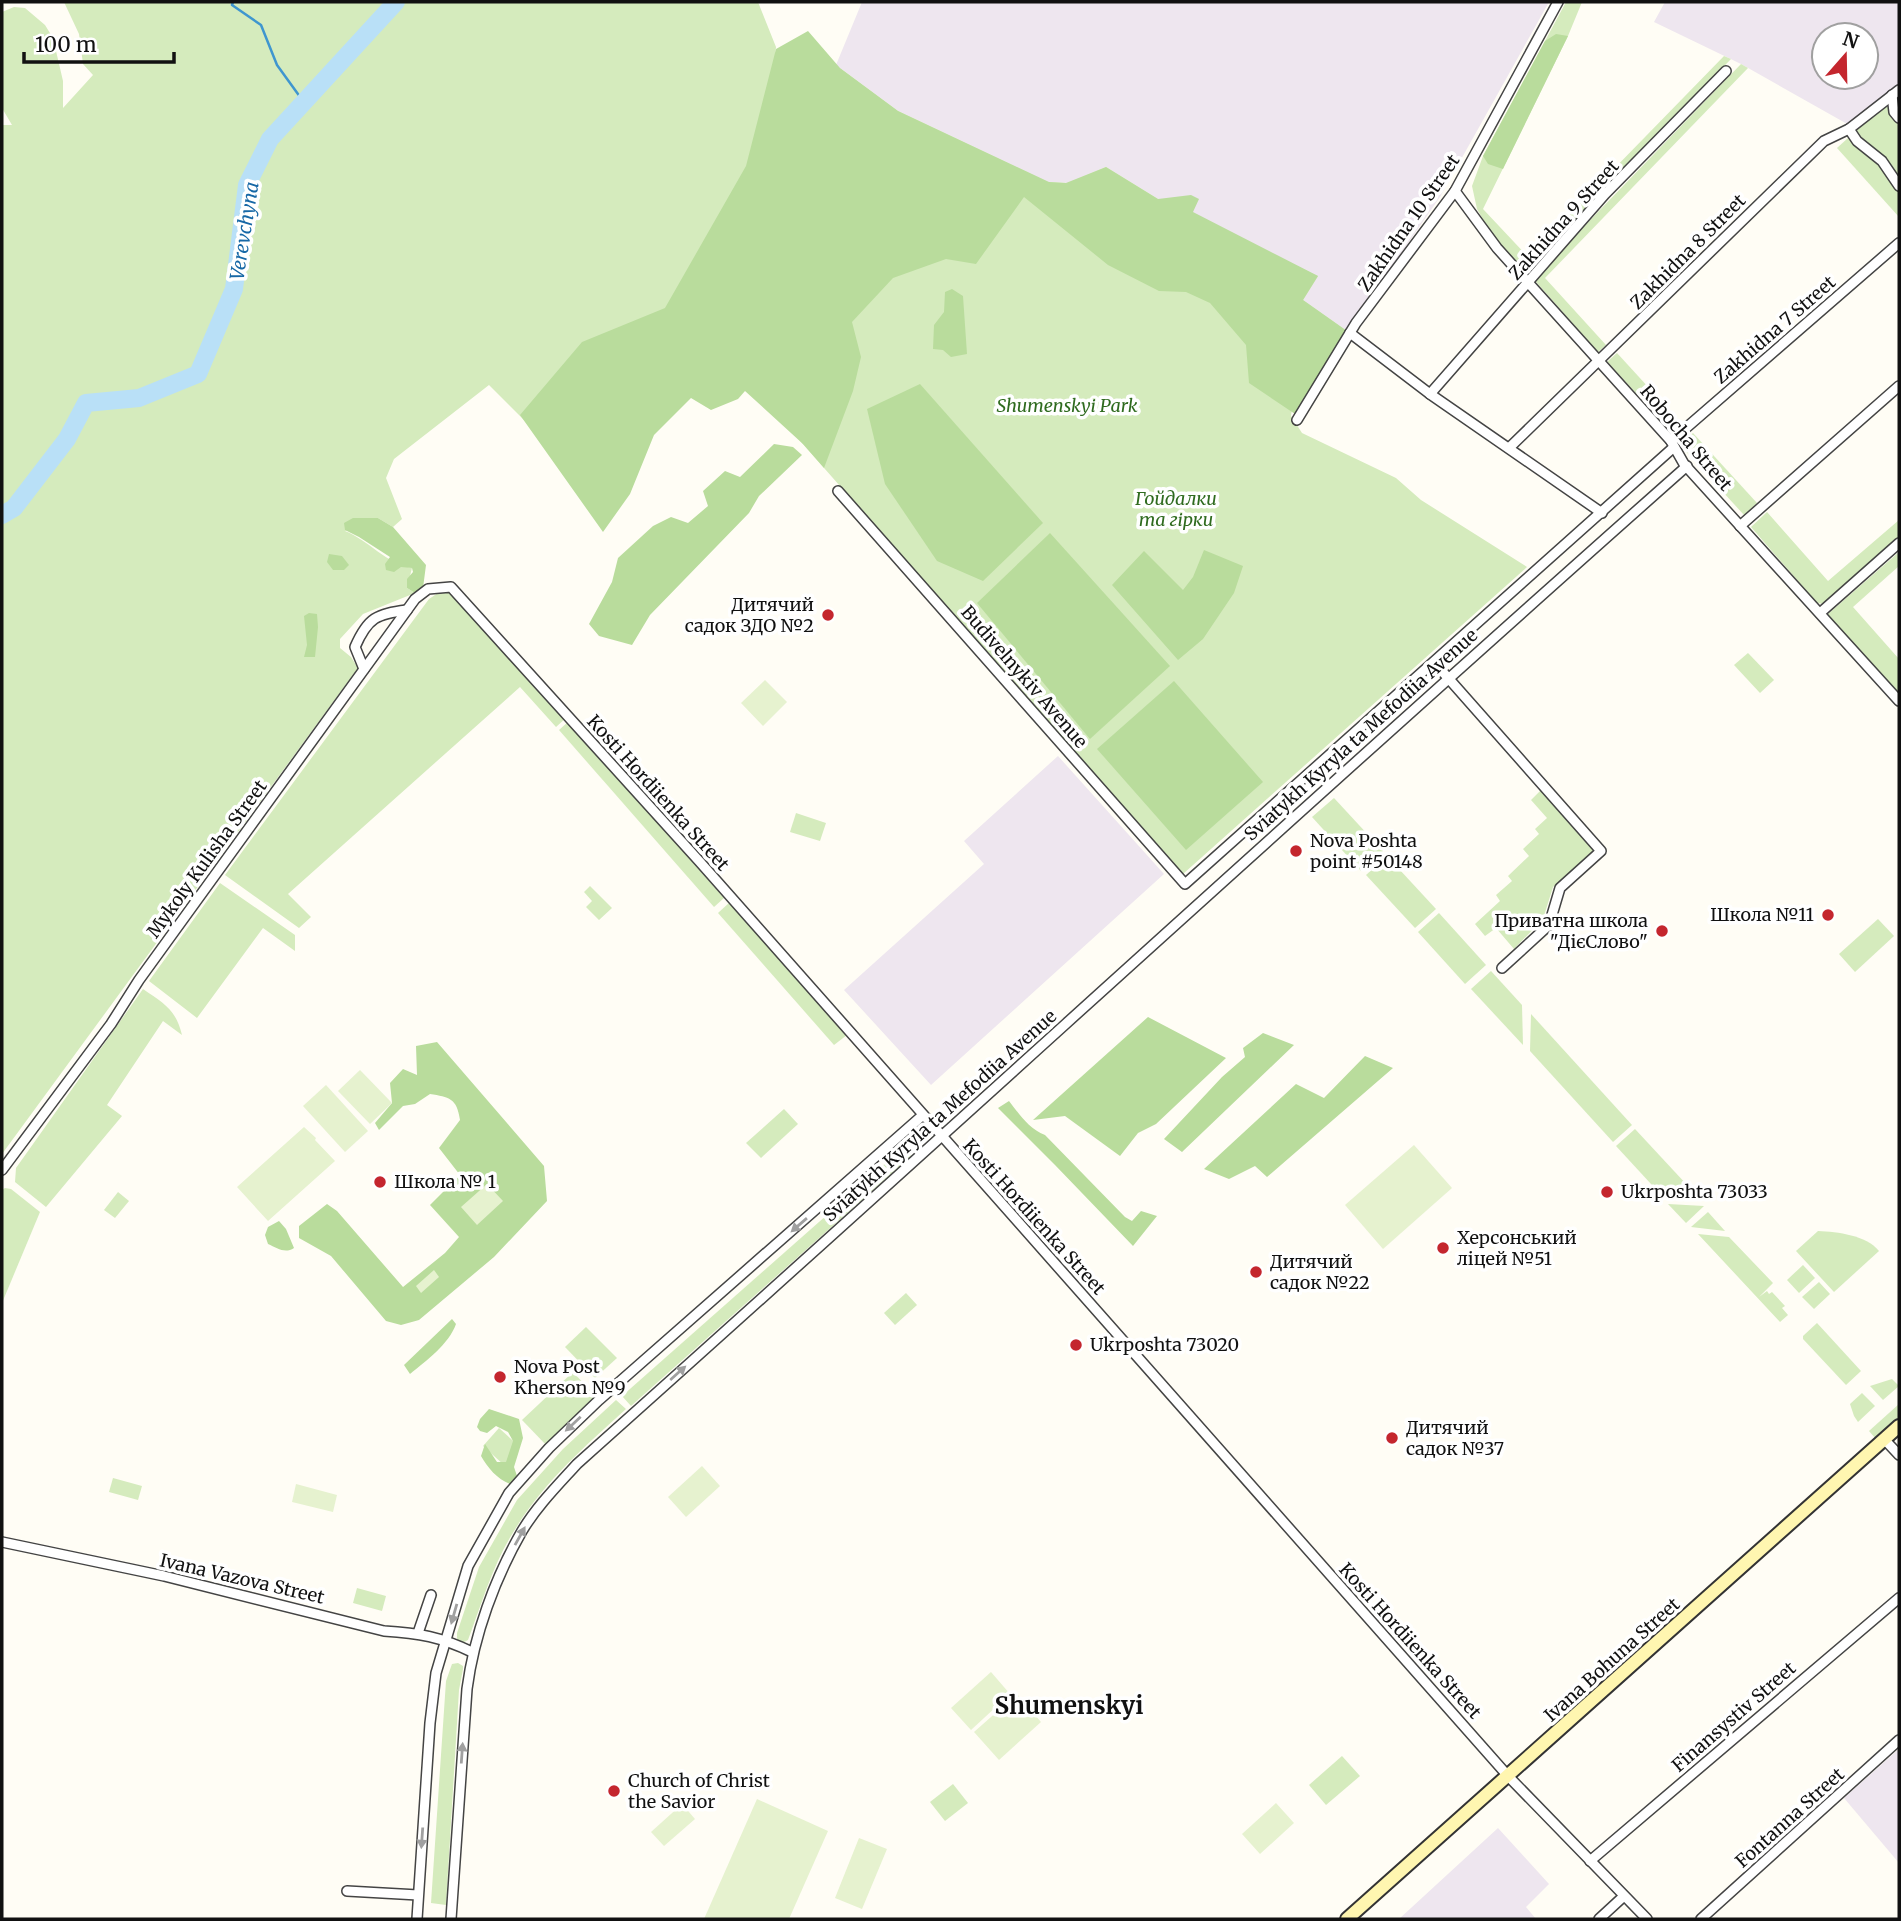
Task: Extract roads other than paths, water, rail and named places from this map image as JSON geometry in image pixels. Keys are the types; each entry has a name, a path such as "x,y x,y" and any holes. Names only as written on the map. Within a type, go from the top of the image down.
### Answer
{"street":[{"name":"Zakhidna 10 Street","path":"1297,420 1350,333 1455,191 1558,2"},
{"name":"Zakhidna 9 Street","path":"1430,394 1605,194 1726,71"},
{"path":"1896,93 1894,112 1899,118"},
{"name":"Zakhidna 8 Street","path":"1509,448 1824,141 1849,129 1896,93"},
{"path":"1849,129 1857,141 1882,161 1899,186"},
{"name":"Robocha Street","path":"1455,191 1497,248 1673,444 1687,466 1740,526 1899,701"},
{"name":"Zakhidna 7 Street","path":"1185,884 1602,513 1673,444 1899,243"},
{"path":"1350,333 1430,394 1602,513"},
{"path":"1740,526 1899,386"},
{"name":"Sviatykh Kyryla ta Mefodiia Avenue","path":"451,1919 472,1652 503,1570 523,1531 545,1499 569,1473 1224,878 1687,466"},
{"name":"Budivelnykiv Avenue","path":"838,491 1185,884"},
{"path":"1820,613 1899,543"},
{"name":"Mykoly Kulisha Street","path":"2,1170 111,1024 146,970 407,610 422,593 438,587 451,587"},
{"name":"Kosti Hordiienka Street","path":"451,587 672,830 1508,1776 1590,1861"},
{"path":"364,669 355,646 363,627 380,614 407,610"},
{"path":"1434,662 1601,851 1560,888 1549,925 1502,968"},
{"name":"Sviatykh Kyryla ta Mefodiia Avenue","path":"417,1919 430,1723 436,1673 468,1566 509,1493 548,1448 599,1400 923,1115"},
{"name":"Ivana Bohuna Street","path":"1347,1919 1899,1426"},
{"path":"1884,1439 1899,1455"},
{"name":"Ivana Vazova Street","path":"2,1542 213,1587 384,1631 418,1633 447,1640 472,1652"},
{"path":"418,1633 431,1595"},
{"name":"Finansystiv Street","path":"1590,1861 1899,1598"},
{"name":"Fontanna Street","path":"1701,1919 1899,1740"},
{"path":"1590,1861 1647,1919"},
{"path":"347,1891 418,1895"},
{"path":"1599,1919 1624,1896"}],"waterway":[{"path":"233,2 232,5 261,25 277,65 303,101"},
{"name":"Verevchyna","path":"2,515 14,508 67,439 86,403 139,398 198,374 234,289 247,185 270,139 396,2"}],"place":[{"name":"Дитячий садок ЗДО №2","path":"828,615"},
{"name":"Nova Poshta point #50148","path":"1296,851"},
{"name":"Школа №11","path":"1828,915"},
{"name":"Приватна школа \"ДієСлово\"","path":"1662,931"},
{"name":"Школа № 1","path":"380,1182"},
{"name":"Ukrposhta 73033","path":"1607,1192"},
{"name":"Херсонський ліцей №51","path":"1443,1248"},
{"name":"Дитячий садок №22","path":"1256,1272"},
{"name":"Ukrposhta 73020","path":"1076,1345"},
{"name":"Nova Post Kherson №9","path":"500,1377"},
{"name":"Дитячий садок №37","path":"1392,1438"},
{"name":"Church of Christ the Savior","path":"614,1791"}],"district":[{"name":"Shumenskyi","path":"1069,1706"}],"park label":[{"name":"Shumenskyi Park","path":"1067,406"},
{"name":"Гойдалки та гірки","path":"1176,509"}]}
